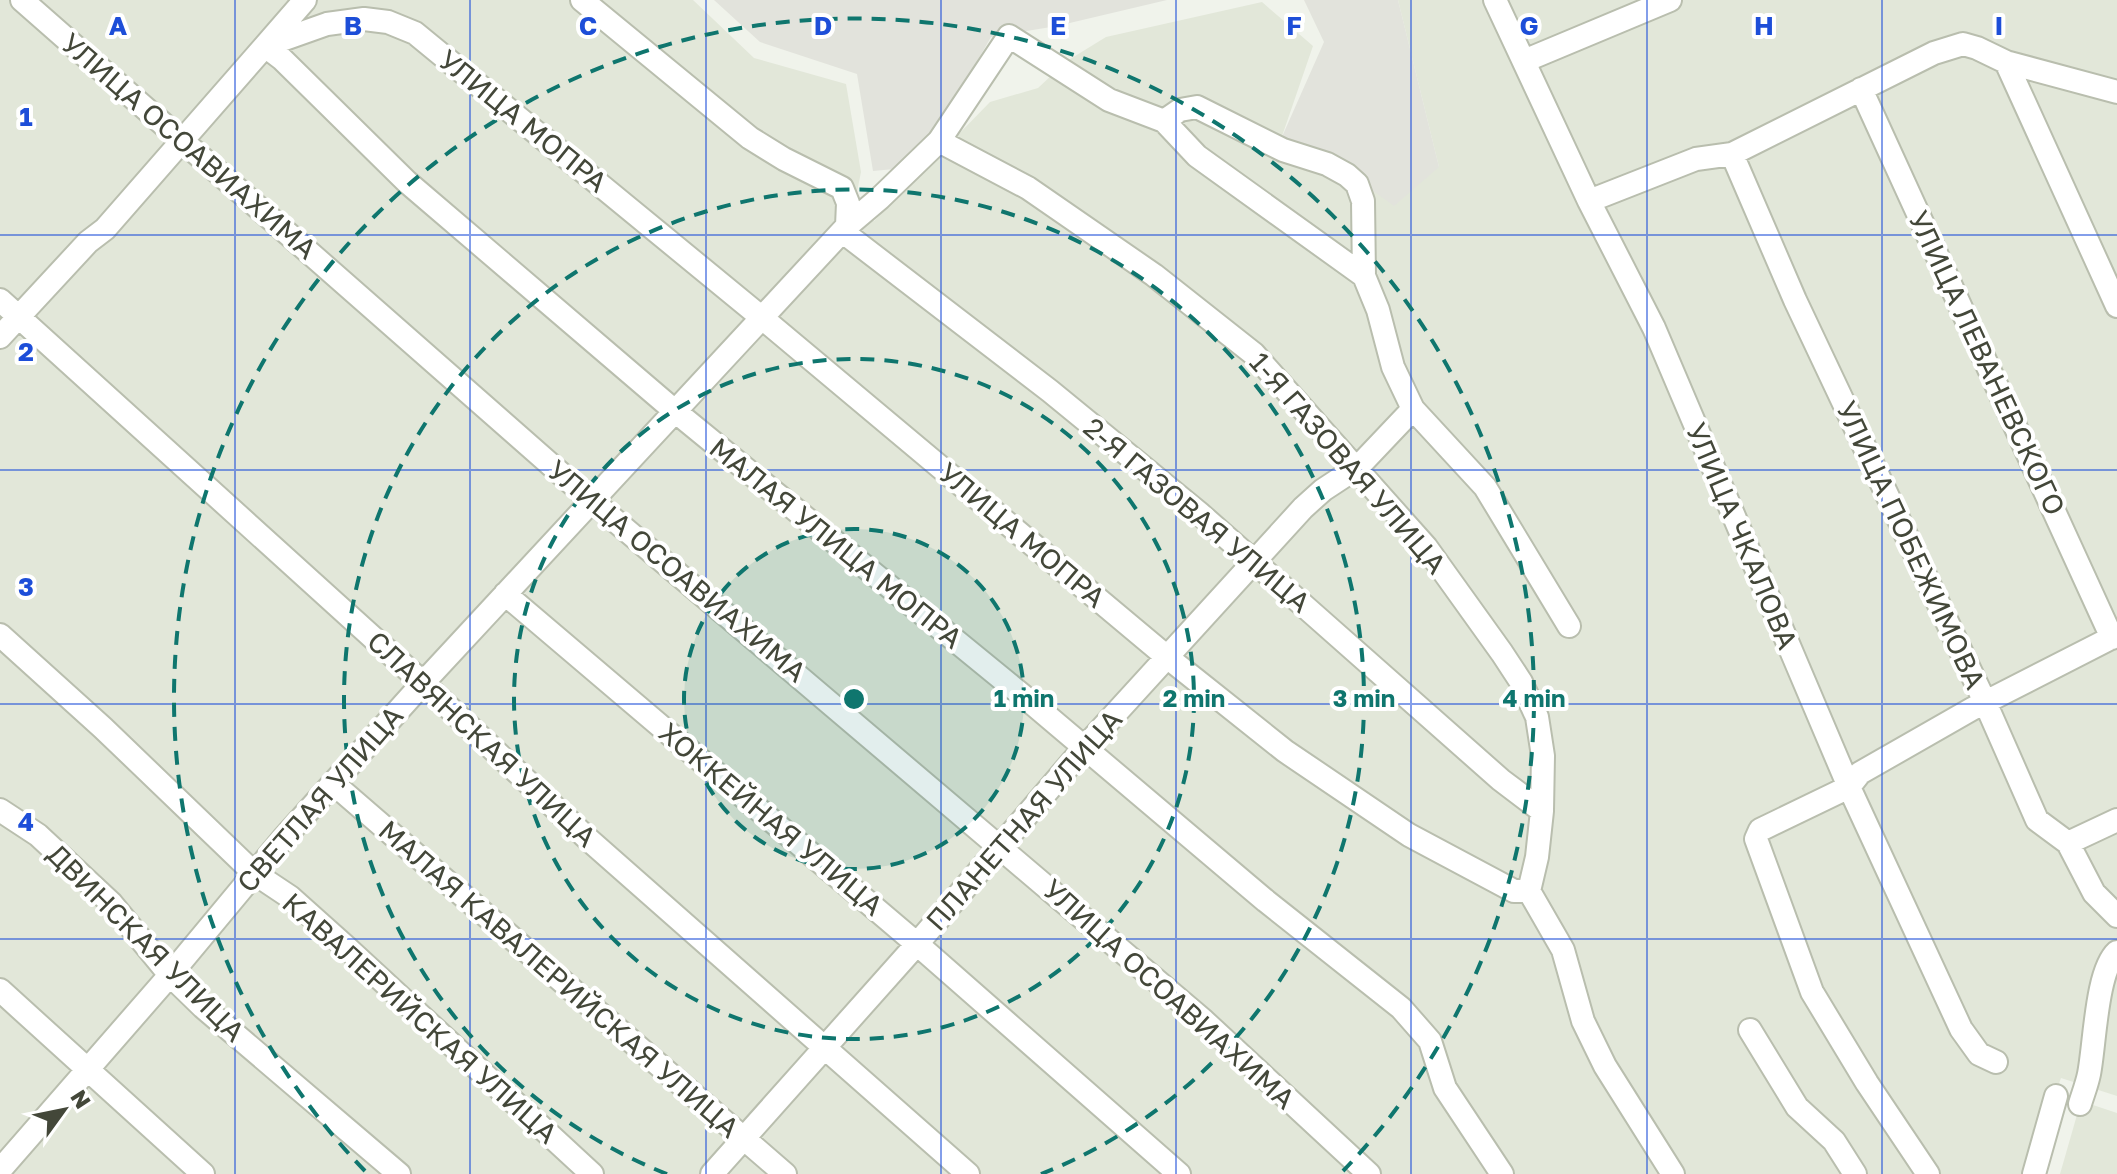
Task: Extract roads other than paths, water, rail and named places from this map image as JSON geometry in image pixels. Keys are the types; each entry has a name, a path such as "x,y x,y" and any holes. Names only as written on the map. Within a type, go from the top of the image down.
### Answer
{"street":[{"name":"УЛИЦА ОСОАВИАХИМА","path":"22,0 592,501 1204,1021 1369,1174"},
{"path":"0,337 88,242 105,229 182,140 273,52 305,0"},
{"path":"582,0 750,138 842,188 848,203 845,229"},
{"name":"УЛИЦА ЧКАЛОВА","path":"1495,0 1589,201 1654,328 1849,787 1961,1029 1979,1054 1996,1062"},
{"path":"1524,61 1670,0"},
{"name":"УЛИЦА МОПРА","path":"273,52 327,24 364,19 388,22 415,33 1167,657 1285,751 1409,835 1514,891 1529,891"},
{"path":"845,229 939,141 1009,36 1109,100 1164,121 1197,156 1364,276"},
{"path":"1589,201 1696,159 1732,154 1934,53 1963,44 2006,62 2117,92"},
{"name":"МАЛАЯ УЛИЦА МОПРА","path":"273,52 407,182 676,412 1266,901 1401,1008 1430,1041 1445,1088 1502,1174"},
{"path":"2006,62 2117,306"},
{"name":"УЛИЦА ЛЕВАНЕВСКОГО","path":"1861,89 2115,636"},
{"path":"1164,121 1180,110 1197,107 1283,150 1327,164 1357,184 1363,201 1364,276 1378,310 1393,367 1413,409 1485,487 1569,626"},
{"name":"1-Я ГАЗОВАЯ УЛИЦА","path":"939,141 1028,188 1154,275 1254,354 1358,467 1376,494 1426,547 1521,682 1537,717 1543,756 1542,811 1537,857 1529,891"},
{"name":"УЛИЦА ПОБЕЖИМОВА","path":"1732,154 1795,300 1985,702 2037,820 2068,843 2094,893 2117,916"},
{"name":"СВЕТЛАЯ УЛИЦА","path":"0,1170 170,975 254,873 423,683 845,229"},
{"name":"2-Я ГАЗОВАЯ УЛИЦА","path":"845,229 1050,391 1255,561 1501,780 1542,811"},
{"name":"СЛАВЯНСКАЯ УЛИЦА","path":"0,300 423,683 588,839 968,1174"},
{"name":"ПЛАНЕТНАЯ УЛИЦА","path":"712,1174 1167,657 1323,490 1358,467 1413,409"},
{"name":"ХОККЕЙНАЯ УЛИЦА","path":"505,594 917,944 1179,1174"},
{"name":"КАВАЛЕРИЙСКАЯ УЛИЦА","path":"0,635 103,728 254,873 290,897 592,1174"},
{"path":"1928,1174 1867,1083 1812,992 1756,839 1760,830 1849,787 1860,773 1985,702 2115,636"},
{"name":"МАЛАЯ КАВАЛЕРИЙСКАЯ УЛИЦА","path":"334,784 785,1174"},
{"name":"ДВИНСКАЯ УЛИЦА","path":"0,810 38,835 111,903 170,975 203,1007 399,1174"},
{"path":"2068,843 2117,820"},
{"path":"1529,891 1563,950 1583,1021 1605,1066 1673,1174"},
{"path":"2080,1104 2089,1076 2104,977 2112,956 2117,952"},
{"path":"0,990 203,1174"},
{"path":"1750,1030 1797,1107 1834,1141 1855,1174"},
{"path":"2034,1174 2056,1096"}]}
